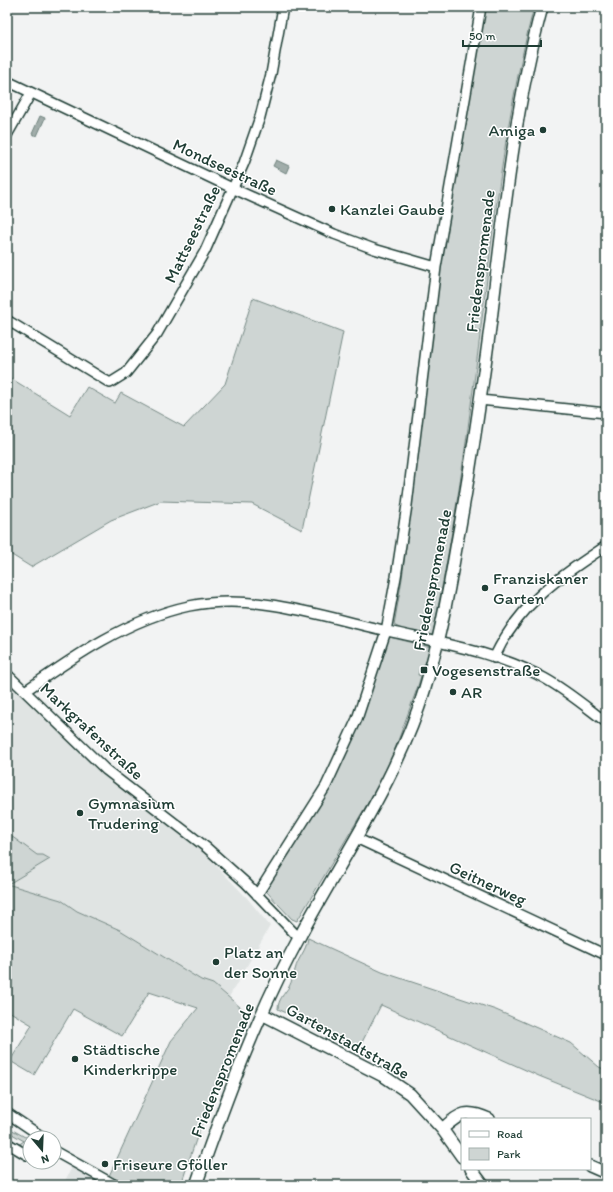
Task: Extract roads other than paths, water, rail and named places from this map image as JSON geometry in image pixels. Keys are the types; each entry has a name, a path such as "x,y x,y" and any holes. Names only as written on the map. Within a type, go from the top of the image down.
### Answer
{"street":[{"name":"Mattseestraße","path":"7,320 110,383 126,373 157,334 205,251 260,117 272,74 283,7"},
{"name":"Friedenspromenade","path":"257,895 326,786 357,719 386,631 407,505 436,267 481,7"},
{"name":"Friedenspromenade","path":"196,1185 229,1092 262,1014 299,938 392,773 424,692 438,643 465,498 480,400 511,156 520,101 542,7"},
{"name":"Mondseestraße","path":"7,81 232,188 341,237 374,249 436,267"},
{"path":"7,135 31,93"},
{"path":"480,400 606,413"},
{"path":"494,658 510,628 529,604 559,578 606,546"},
{"path":"25,690 82,651 144,620 189,606 237,602 272,605 308,611 494,658 544,678 606,722"},
{"name":"Markgrafenstraße","path":"7,674 106,770 207,848 257,895 299,938"},
{"name":"Geitnerweg","path":"356,838 606,955"},
{"name":"Gartenstadtstraße","path":"262,1014 385,1077 410,1094 442,1129 461,1156"},
{"path":"442,1129 459,1115 467,1112 478,1114 487,1118"},
{"path":"7,1114 32,1130"},
{"path":"7,1143 22,1152"},
{"path":"62,1155 115,1185"},
{"path":"591,1166 606,1173"},
{"path":"472,1170 483,1185"}],"place":[{"name":"Amiga","path":"543,130"},
{"name":"Kanzlei Gaube","path":"332,209"},
{"name":"Franziskaner Garten","path":"485,588"},
{"name":"Vogesenstraße","path":"424,670"},
{"name":"AR","path":"453,692"},
{"name":"Gymnasium Trudering","path":"80,813"},
{"name":"Platz an der Sonne","path":"216,962"},
{"name":"Städtische Kinderkrippe","path":"75,1059"},
{"name":"Friseure Gföller","path":"105,1164"}]}
